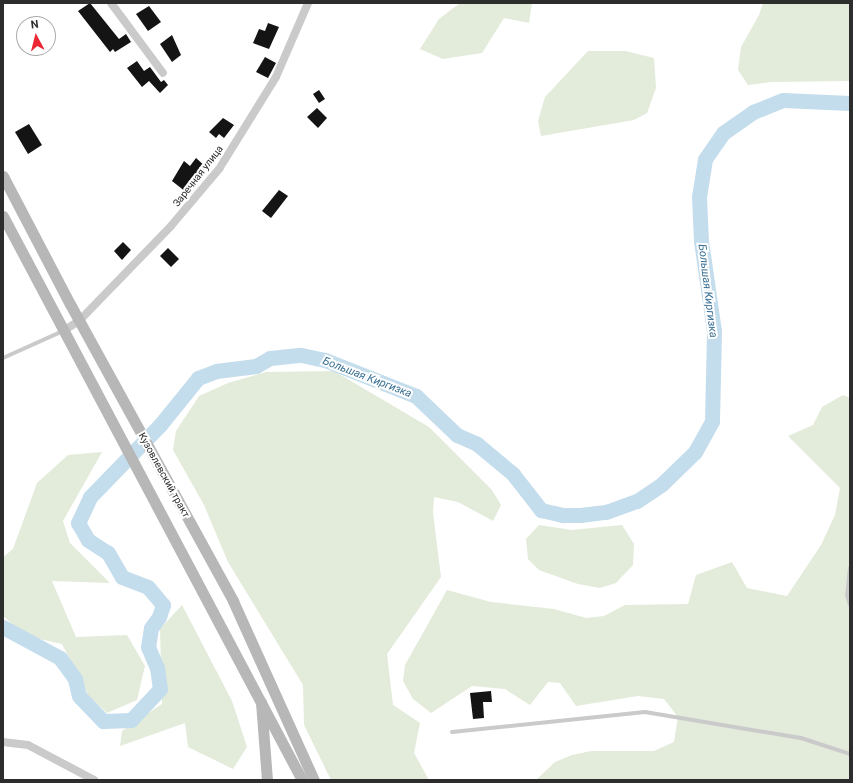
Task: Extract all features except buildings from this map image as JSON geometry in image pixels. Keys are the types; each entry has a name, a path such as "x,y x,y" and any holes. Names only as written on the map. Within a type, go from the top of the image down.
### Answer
{"main road":[{"name":"Кузовлевский тракт","path":"3,176 79,322 233,601 314,780"},
{"name":"Кузовлевский тракт","path":"3,216 114,427 261,698 302,780"},
{"name":"Кузовлевский тракт","path":"261,698 267,780"}],"street":[{"path":"111,3 163,73"},
{"name":"Заречная улица","path":"63,331 79,322 171,226 219,169 276,77 308,3"},
{"path":"3,742 28,746 94,780"}],"lane":[{"path":"3,358 63,331"},
{"path":"850,568 847,595 850,605"},
{"path":"452,732 645,712 801,738 850,754"}],"green space":[{"path":"460,3 532,3 529,23 504,18 482,53 443,59 420,49 439,19"},
{"path":"763,3 850,3 850,81 771,82 748,85 738,70 741,47 759,15"},
{"path":"588,51 625,51 654,58 656,88 647,113 634,120 541,136 538,121 545,97"},
{"path":"334,371 429,427 492,490 501,505 493,521 458,502 434,497 433,513 441,577 387,654 393,705 420,723 414,753 429,780 331,780 304,725 303,685 228,562 204,505 173,450 176,431 199,396 228,383 266,372"},
{"path":"843,395 850,398 850,780 536,780 555,762 572,755 591,751 654,751 674,742 678,717 664,699 638,696 576,706 560,683 548,682 530,705 505,689 472,686 431,713 413,699 403,681 405,665 447,590 491,602 554,609 586,618 604,616 625,605 688,604 696,575 732,562 747,588 787,596 821,545 835,515 840,488 788,436 813,425 822,407"},
{"path":"102,452 63,521 70,543 110,583 52,581 76,637 127,635 145,666 137,700 107,713 88,695 62,644 26,636 3,616 3,557 13,549 37,483 68,455"},
{"path":"539,525 572,530 622,525 634,544 633,565 616,583 600,588 578,584 539,570 528,559 526,539"},
{"path":"182,605 232,701 247,747 233,769 188,747 185,723 120,746 122,731 162,704 160,629"}],"waterway":[{"name":"Большая Киргизка","path":"3,627 60,658 75,679 79,696 103,721 131,720 160,689 157,668 148,647 151,628 159,617 163,605 148,587 122,577 108,553 88,540 78,523 90,497 160,425 198,378 216,371 256,366 270,358 301,355 325,360 416,396 457,435 477,444 513,474 541,510 563,515 580,515 606,512 637,501 662,484 695,452 712,421 714,331 701,241 699,197 705,159 723,133 753,112 783,100 850,103"}]}
